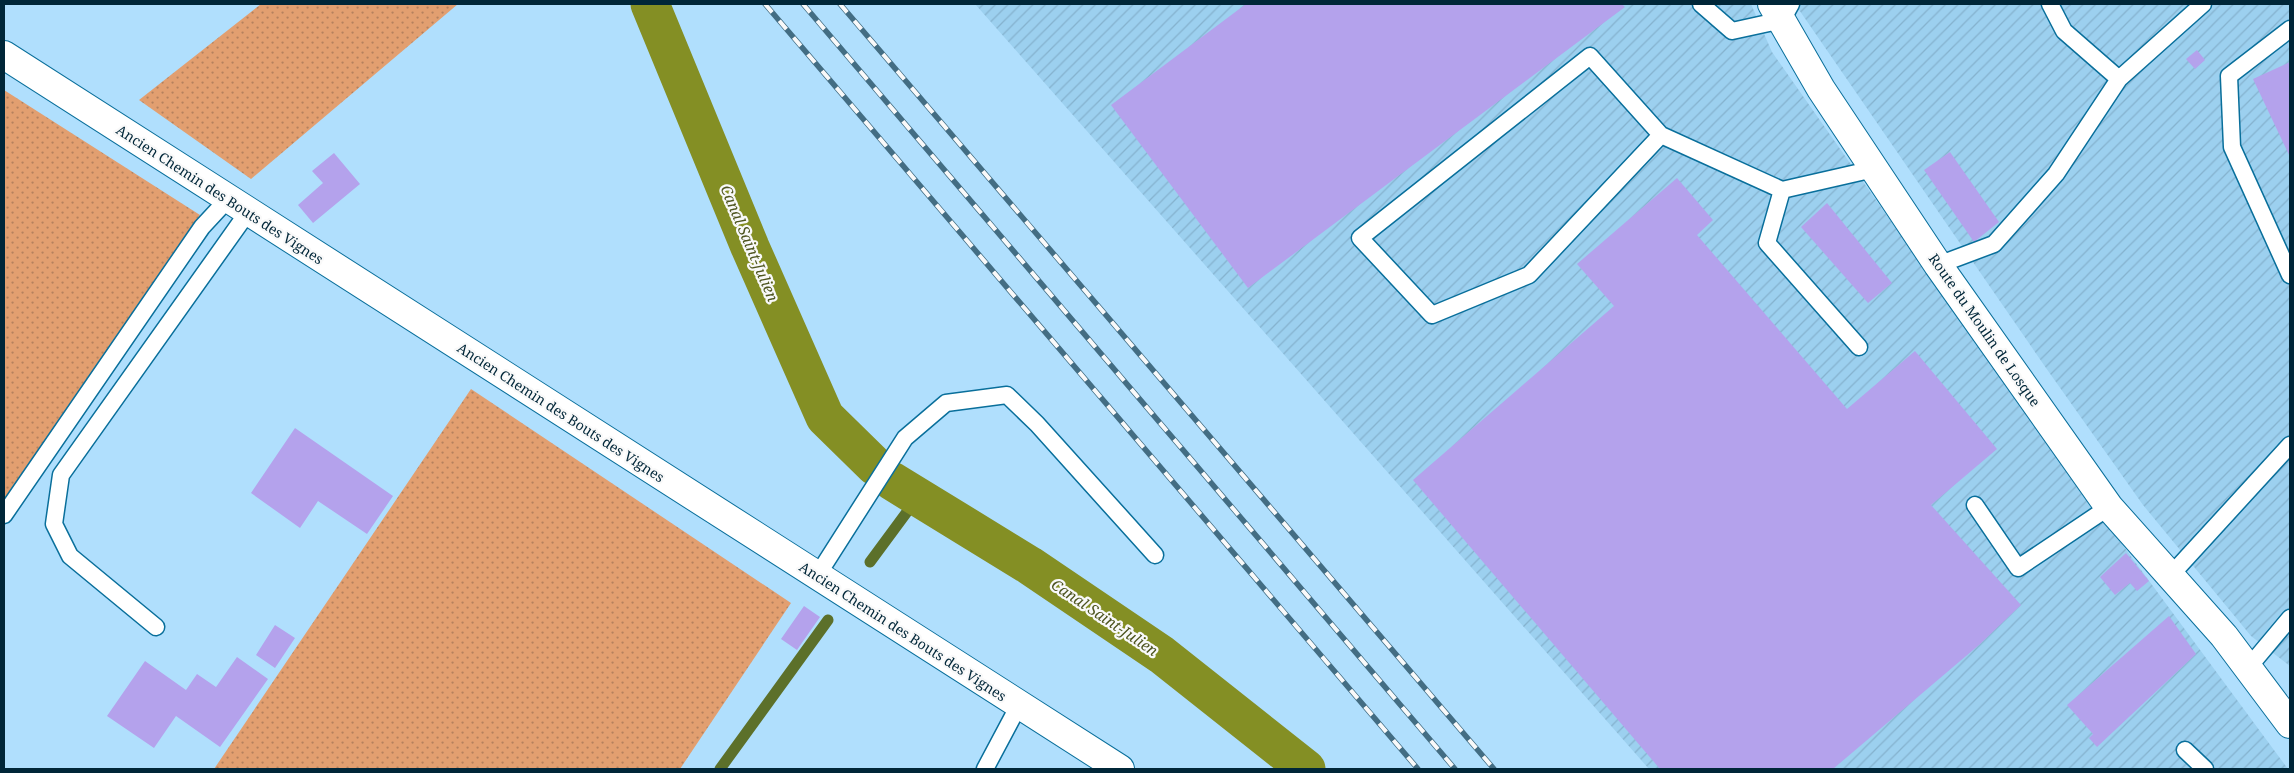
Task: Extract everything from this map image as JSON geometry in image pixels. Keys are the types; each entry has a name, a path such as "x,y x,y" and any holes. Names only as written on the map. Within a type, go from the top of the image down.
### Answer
{"street":[{"name":"Route du Moulin de Losque","path":"1782,9 1821,89 1938,265 2109,507 2224,636 2290,724"},
{"name":"Ancien Chemin des Bouts des Vignes","path":"4,55 1120,769"}],"lane":[{"path":"1701,4 1732,31 1782,9"},
{"path":"2050,4 2064,31 2119,79"},
{"path":"1938,265 1994,244 2056,174 2119,79 2203,4"},
{"path":"2290,29 2230,76 2232,147 2290,275"},
{"path":"1661,136 1529,275 1432,315 1360,238 1590,56 1661,136 1782,190 1874,169"},
{"path":"1782,190 1767,243 1859,347"},
{"path":"4,515 202,227 238,205"},
{"path":"156,627 70,556 54,524 61,475 238,205"},
{"path":"817,576 905,438 946,403 1007,395 1038,424 1155,555"},
{"path":"2170,576 2290,445"},
{"path":"1974,506 2018,568 2109,507"},
{"path":"2248,668 2290,618"},
{"path":"986,769 1019,705"},
{"path":"2185,750 2205,769"}],"shaded area":[{"path":"261,4 458,4 251,179 139,100"},
{"path":"975,4 1751,4 1772,52 2034,425 2288,769 1649,769"},
{"path":"1795,4 2290,4 2290,666 2251,636 2143,505 2046,368"},
{"path":"4,90 200,215 4,506"},
{"path":"471,389 791,603 680,769 214,769"}],"building":[{"path":"1246,4 1622,4 1625,7 1248,288 1111,105"},
{"path":"2197,50 2205,60 2195,69 2186,59"},
{"path":"2290,62 2290,157 2253,79"},
{"path":"1950,152 1999,222 1974,242 1924,170"},
{"path":"334,153 360,184 313,223 298,205 323,183 312,171"},
{"path":"1677,178 1713,220 1697,235 1847,409 1915,351 1997,449 1931,505 2021,605 1979,645 1833,769 1660,769 1413,480 1614,306 1577,264"},
{"path":"1827,203 1892,283 1868,303 1801,227"},
{"path":"295,428 393,496 367,534 318,501 300,528 251,493"},
{"path":"2126,553 2149,581 2137,591 2130,583 2115,595 2100,577"},
{"path":"804,606 820,617 797,650 781,639"},
{"path":"2169,616 2196,654 2097,747 2089,738 2093,734 2067,705"},
{"path":"275,625 295,638 275,668 256,655"},
{"path":"237,657 268,679 220,747 176,716 154,748 107,716 145,661 186,690 197,674 216,687"}],"waterway":[{"name":"Canal Saint-Julien","path":"650,4 750,247 825,417 875,466"},
{"name":"Canal Saint-Julien","path":"892,481 1029,565 1162,655 1306,769"},
{"path":"870,562 918,497"},
{"path":"720,769 828,620"}],"railway":[{"path":"765,4 1418,769"},
{"path":"803,4 1455,769"},
{"path":"840,4 1494,769"}]}
